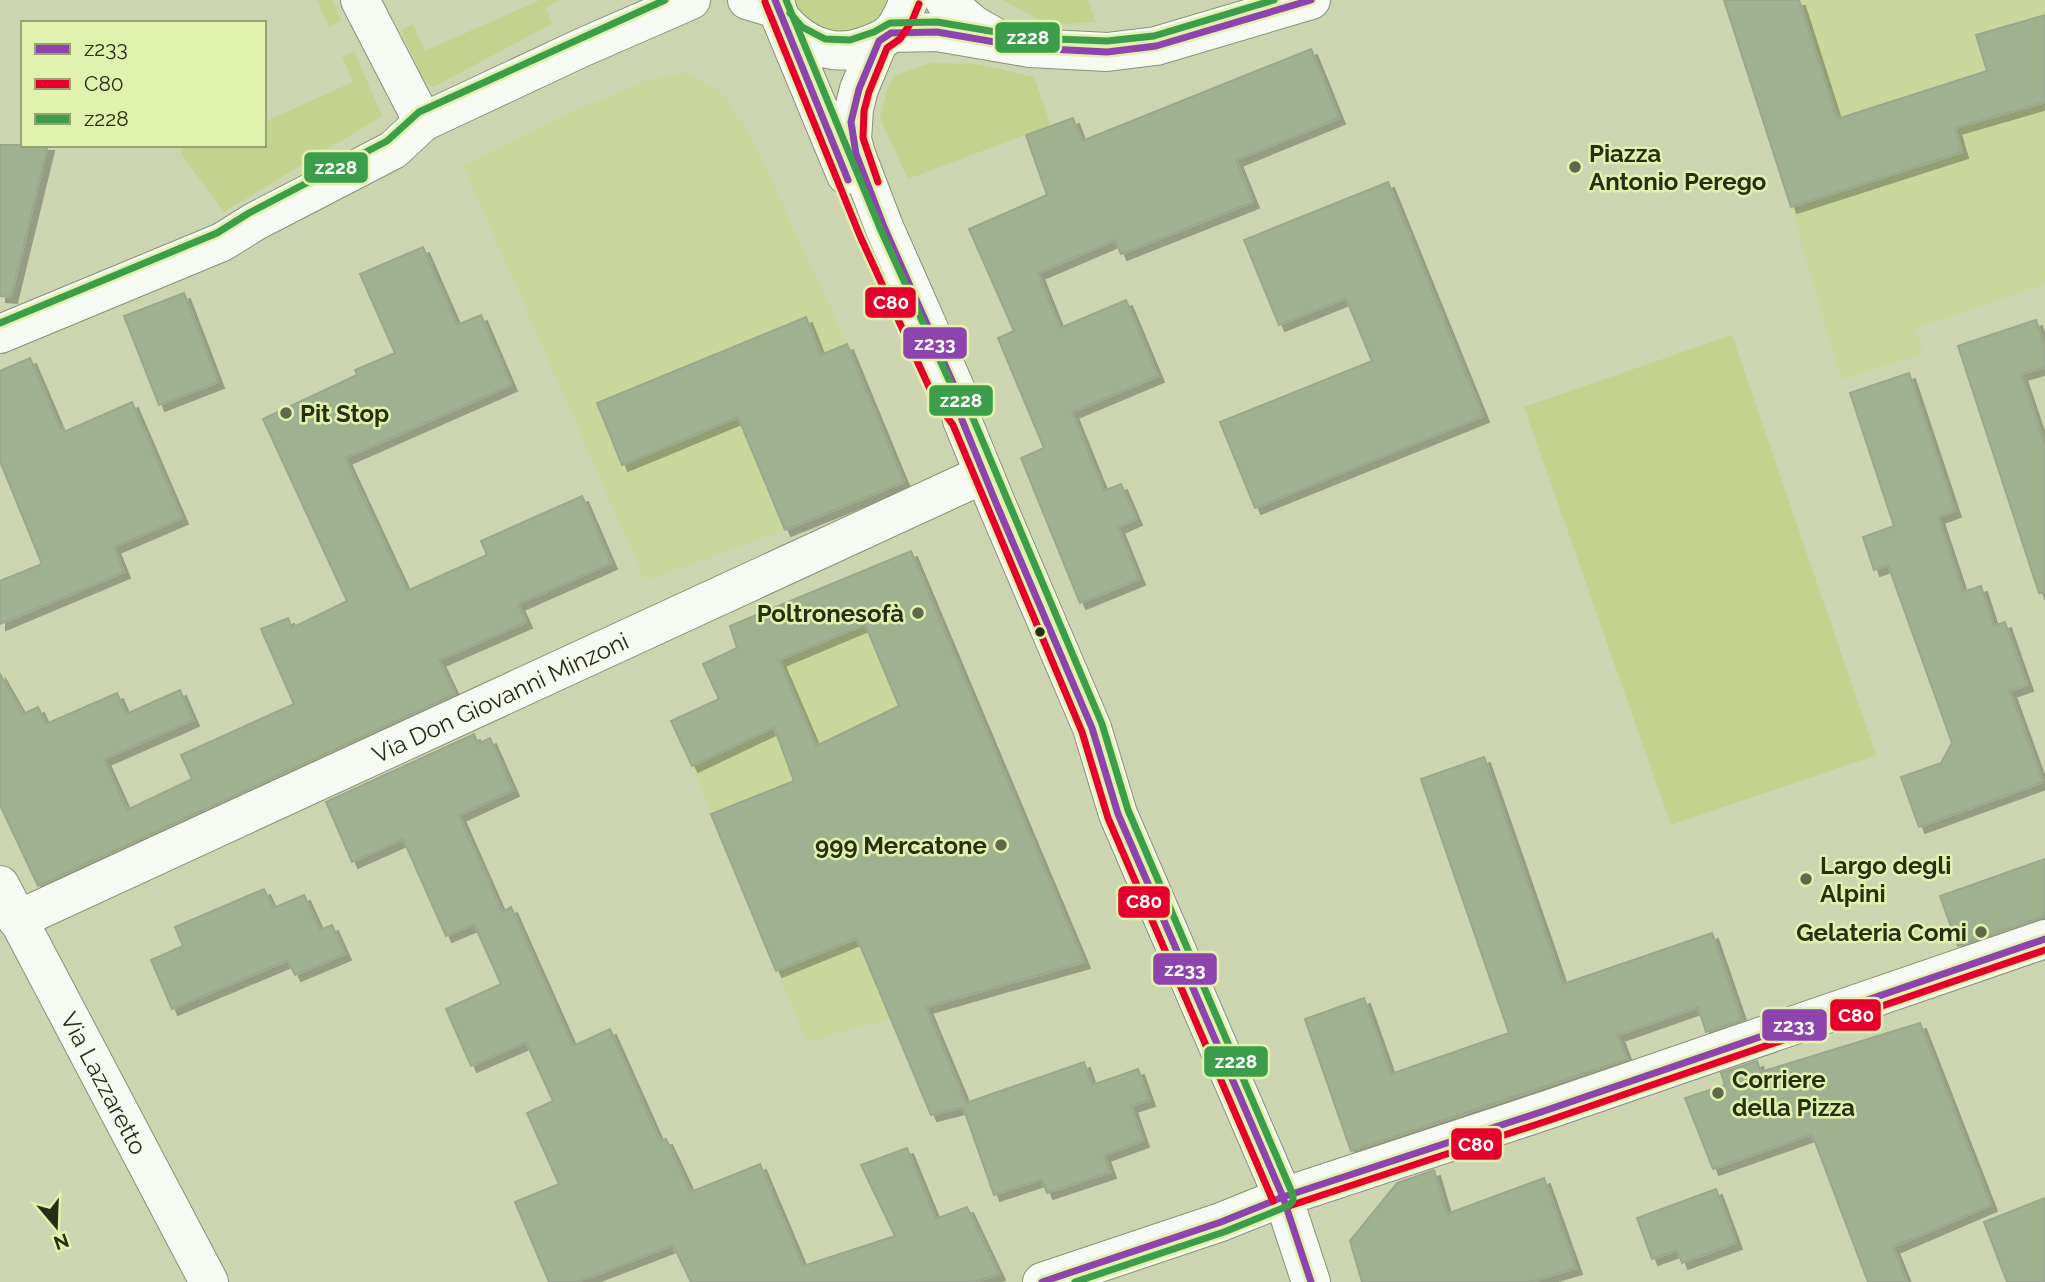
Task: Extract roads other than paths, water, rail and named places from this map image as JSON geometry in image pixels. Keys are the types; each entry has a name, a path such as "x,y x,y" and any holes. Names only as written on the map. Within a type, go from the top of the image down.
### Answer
{"street":[{"path":"360,0 423,122"},
{"path":"0,334 222,242 254,222 393,150 423,122 581,48 695,0"},
{"path":"909,0 902,16 885,37 859,89 851,122 852,139 884,227 956,390 962,420 984,474 1092,728 1118,814 1283,1197 1311,1282"},
{"path":"944,0 974,25 1013,44"},
{"path":"770,7 795,35 822,49 851,51 885,37 937,32 1030,48 1107,52 1156,46 1311,0"},
{"path":"770,7 945,396 962,420"},
{"name":"Via Don Giovanni Minzoni","path":"17,920 984,474"},
{"name":"Via Lazzaretto","path":"0,885 209,1282"},
{"path":"1042,1282 1221,1222 1283,1197 2045,939"}],"place":[{"name":"Piazza Antonio Perego","path":"1575,167"},
{"name":"Pit Stop","path":"286,413"},
{"name":"Poltronesofà","path":"918,613"},
{"name":"999 Mercatone","path":"1001,845"},
{"name":"Largo degli Alpini","path":"1806,879"},
{"name":"Gelateria Comi","path":"1981,932"},
{"name":"Corriere della Pizza","path":"1718,1093"}]}
